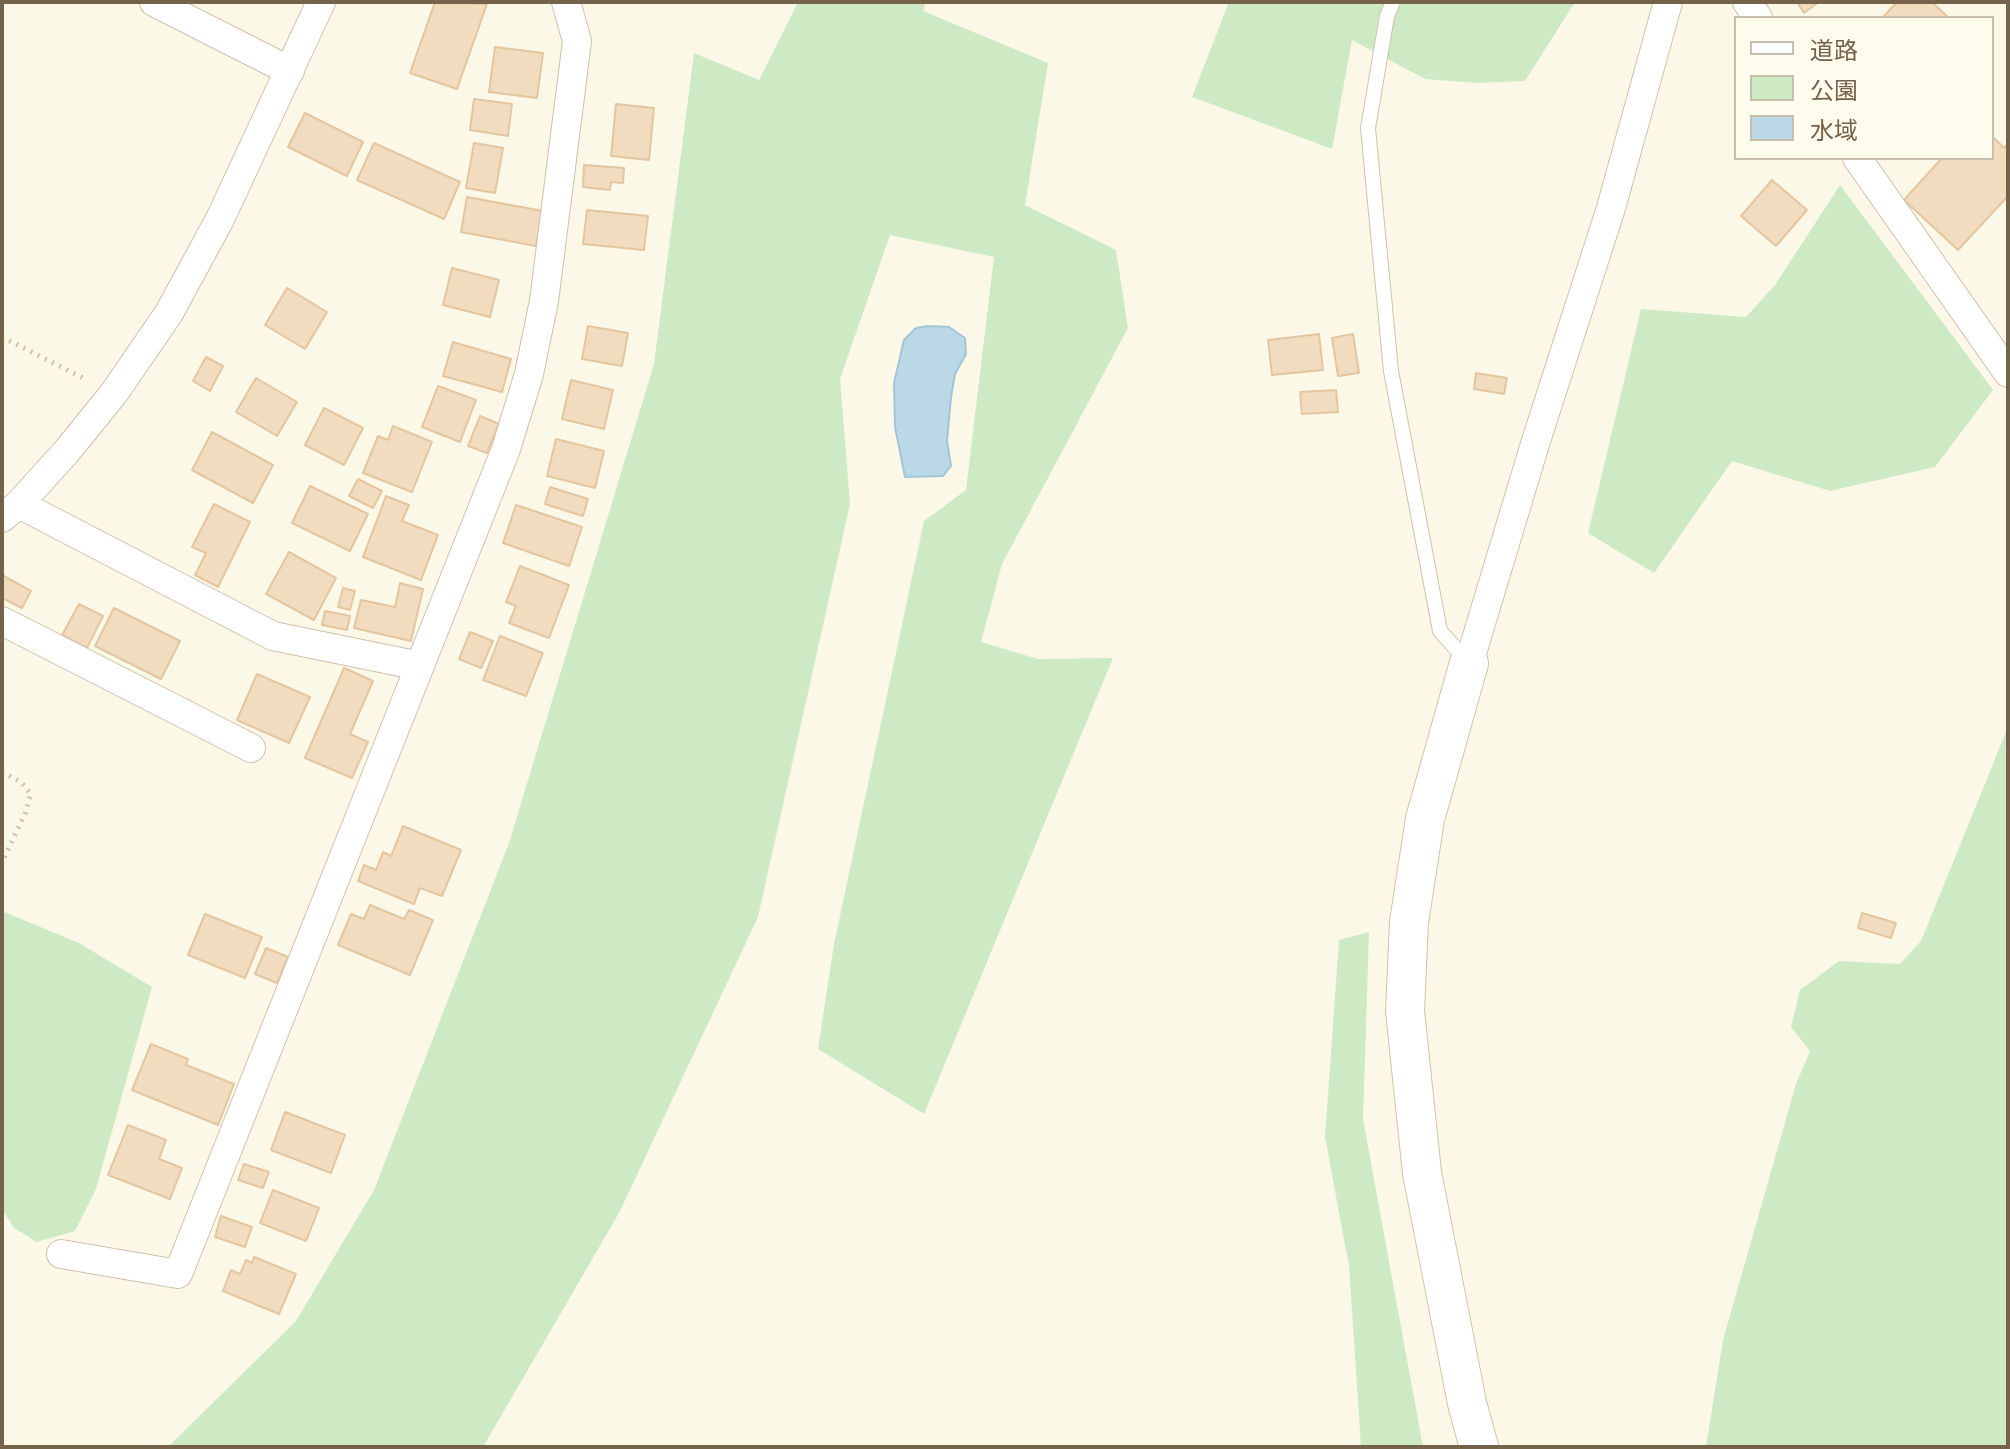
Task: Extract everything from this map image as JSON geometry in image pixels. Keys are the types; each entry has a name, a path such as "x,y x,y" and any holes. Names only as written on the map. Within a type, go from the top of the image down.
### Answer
{"street":[{"path":"154,2 290,71"},
{"path":"321,2 220,219 169,313 114,393 11,511 273,636 420,666"},
{"path":"61,1254 178,1274 506,449 529,374 544,301 577,41 566,2"},
{"path":"1479,1447 1467,1403 1422,1173 1405,1011 1409,922 1425,819 1535,444 1611,208 1668,2"},
{"path":"1858,160 2008,373"},
{"path":"2,621 251,748"}],"lane":[{"path":"1393,2 1387,16 1368,128 1391,371 1440,631 1469,663"}],"path":[{"path":"2,337 114,393"},
{"path":"2,772 21,782 31,794 2,862"}],"green space":[{"path":"798,2 926,2 923,11 1048,63 1025,205 1116,250 1128,328 1002,564 981,642 1038,659 1113,658 924,1114 818,1049 834,944 924,521 966,490 994,257 890,235 840,379 850,504 758,917 619,1213 483,1447 168,1447 296,1321 374,1190 509,843 654,364 694,53 759,80"},
{"path":"1229,2 1575,2 1525,81 1476,83 1425,79 1352,40 1332,149 1192,97"},
{"path":"1840,185 1993,390 1935,467 1830,491 1732,461 1654,573 1588,533 1641,309 1746,317 1775,285"},
{"path":"2008,727 2008,1447 1706,1447 1723,1340 1796,1084 1810,1051 1791,1027 1800,990 1839,961 1900,964 1921,941"},
{"path":"2,911 79,943 152,987 96,1189 75,1231 37,1242 14,1228 2,1209"},
{"path":"1369,932 1363,1119 1423,1447 1361,1447 1349,1266 1325,1137 1339,940"}],"water":[{"path":"949,327 965,338 966,354 955,374 951,397 947,441 951,466 943,476 905,477 895,427 894,383 904,340 916,328"}],"building":[{"path":"435,2 487,4 457,89 410,73"},
{"path":"1797,2 1819,2 1804,13"},
{"path":"1897,2 1932,2 1947,16 1884,16"},
{"path":"495,47 543,53 537,98 489,92"},
{"path":"474,99 512,104 508,136 470,130"},
{"path":"616,104 654,108 649,160 611,156"},
{"path":"305,113 363,142 347,176 288,147"},
{"path":"1994,138 2004,148 2008,143 2008,196 1958,250 1904,200 1940,160 1994,160"},
{"path":"374,143 460,182 444,219 357,180"},
{"path":"474,143 503,148 495,193 466,188"},
{"path":"584,165 624,168 623,183 611,182 610,190 583,187"},
{"path":"1772,180 1807,210 1776,246 1741,216"},
{"path":"467,197 543,211 536,246 461,232"},
{"path":"587,210 648,216 644,250 583,244"},
{"path":"452,268 499,280 490,317 443,305"},
{"path":"287,288 327,312 305,349 265,325"},
{"path":"588,326 628,333 622,366 582,359"},
{"path":"1319,334 1323,370 1272,375 1268,340"},
{"path":"1353,334 1359,373 1338,376 1332,338"},
{"path":"453,342 511,359 502,392 443,376"},
{"path":"206,357 223,366 210,391 193,381"},
{"path":"1476,373 1507,378 1504,394 1474,389"},
{"path":"256,378 297,402 277,436 236,412"},
{"path":"571,380 613,390 604,429 562,419"},
{"path":"438,386 476,400 460,442 422,427"},
{"path":"1336,390 1338,412 1302,414 1300,392"},
{"path":"324,408 363,428 344,465 305,445"},
{"path":"480,416 499,424 487,453 468,446"},
{"path":"393,426 432,442 412,492 363,473 378,436 388,440"},
{"path":"212,432 273,465 253,503 192,470"},
{"path":"556,439 604,451 595,488 547,476"},
{"path":"358,479 382,491 373,508 349,496"},
{"path":"310,486 368,514 350,551 292,523"},
{"path":"550,487 588,499 583,516 545,504"},
{"path":"386,496 409,505 402,521 438,535 421,580 363,557"},
{"path":"214,504 250,522 218,587 195,575 206,553 192,547"},
{"path":"516,505 582,527 569,566 503,543"},
{"path":"289,552 336,578 314,620 266,594"},
{"path":"520,566 569,585 549,638 509,623 516,606 506,602"},
{"path":"2,575 31,591 22,608 2,598"},
{"path":"400,583 423,589 411,641 354,628 361,600 395,607"},
{"path":"343,588 355,591 350,610 338,607"},
{"path":"79,604 103,616 87,648 62,635"},
{"path":"114,608 180,641 161,679 95,646"},
{"path":"325,611 350,616 347,630 322,625"},
{"path":"470,632 493,641 481,668 459,659"},
{"path":"500,636 543,653 526,696 483,680"},
{"path":"344,668 373,681 350,734 368,742 352,778 305,758"},
{"path":"257,674 310,697 289,743 237,720"},
{"path":"403,826 461,850 442,896 420,888 414,904 358,881 364,865 376,870 383,852 391,856"},
{"path":"370,905 404,919 409,910 433,920 410,975 338,945 351,914 364,919"},
{"path":"1862,913 1896,923 1891,938 1858,928"},
{"path":"205,914 262,937 245,978 188,955"},
{"path":"266,948 288,957 277,983 255,974"},
{"path":"151,1044 188,1059 186,1065 234,1084 218,1125 132,1090"},
{"path":"285,1112 345,1135 331,1173 271,1150"},
{"path":"128,1125 166,1140 159,1159 182,1168 170,1199 108,1175"},
{"path":"244,1164 269,1172 263,1188 238,1180"},
{"path":"273,1190 319,1208 306,1241 260,1223"},
{"path":"221,1216 252,1227 245,1247 215,1237"},
{"path":"254,1257 296,1274 279,1314 223,1291 231,1270 240,1274 246,1260 252,1263"}]}
